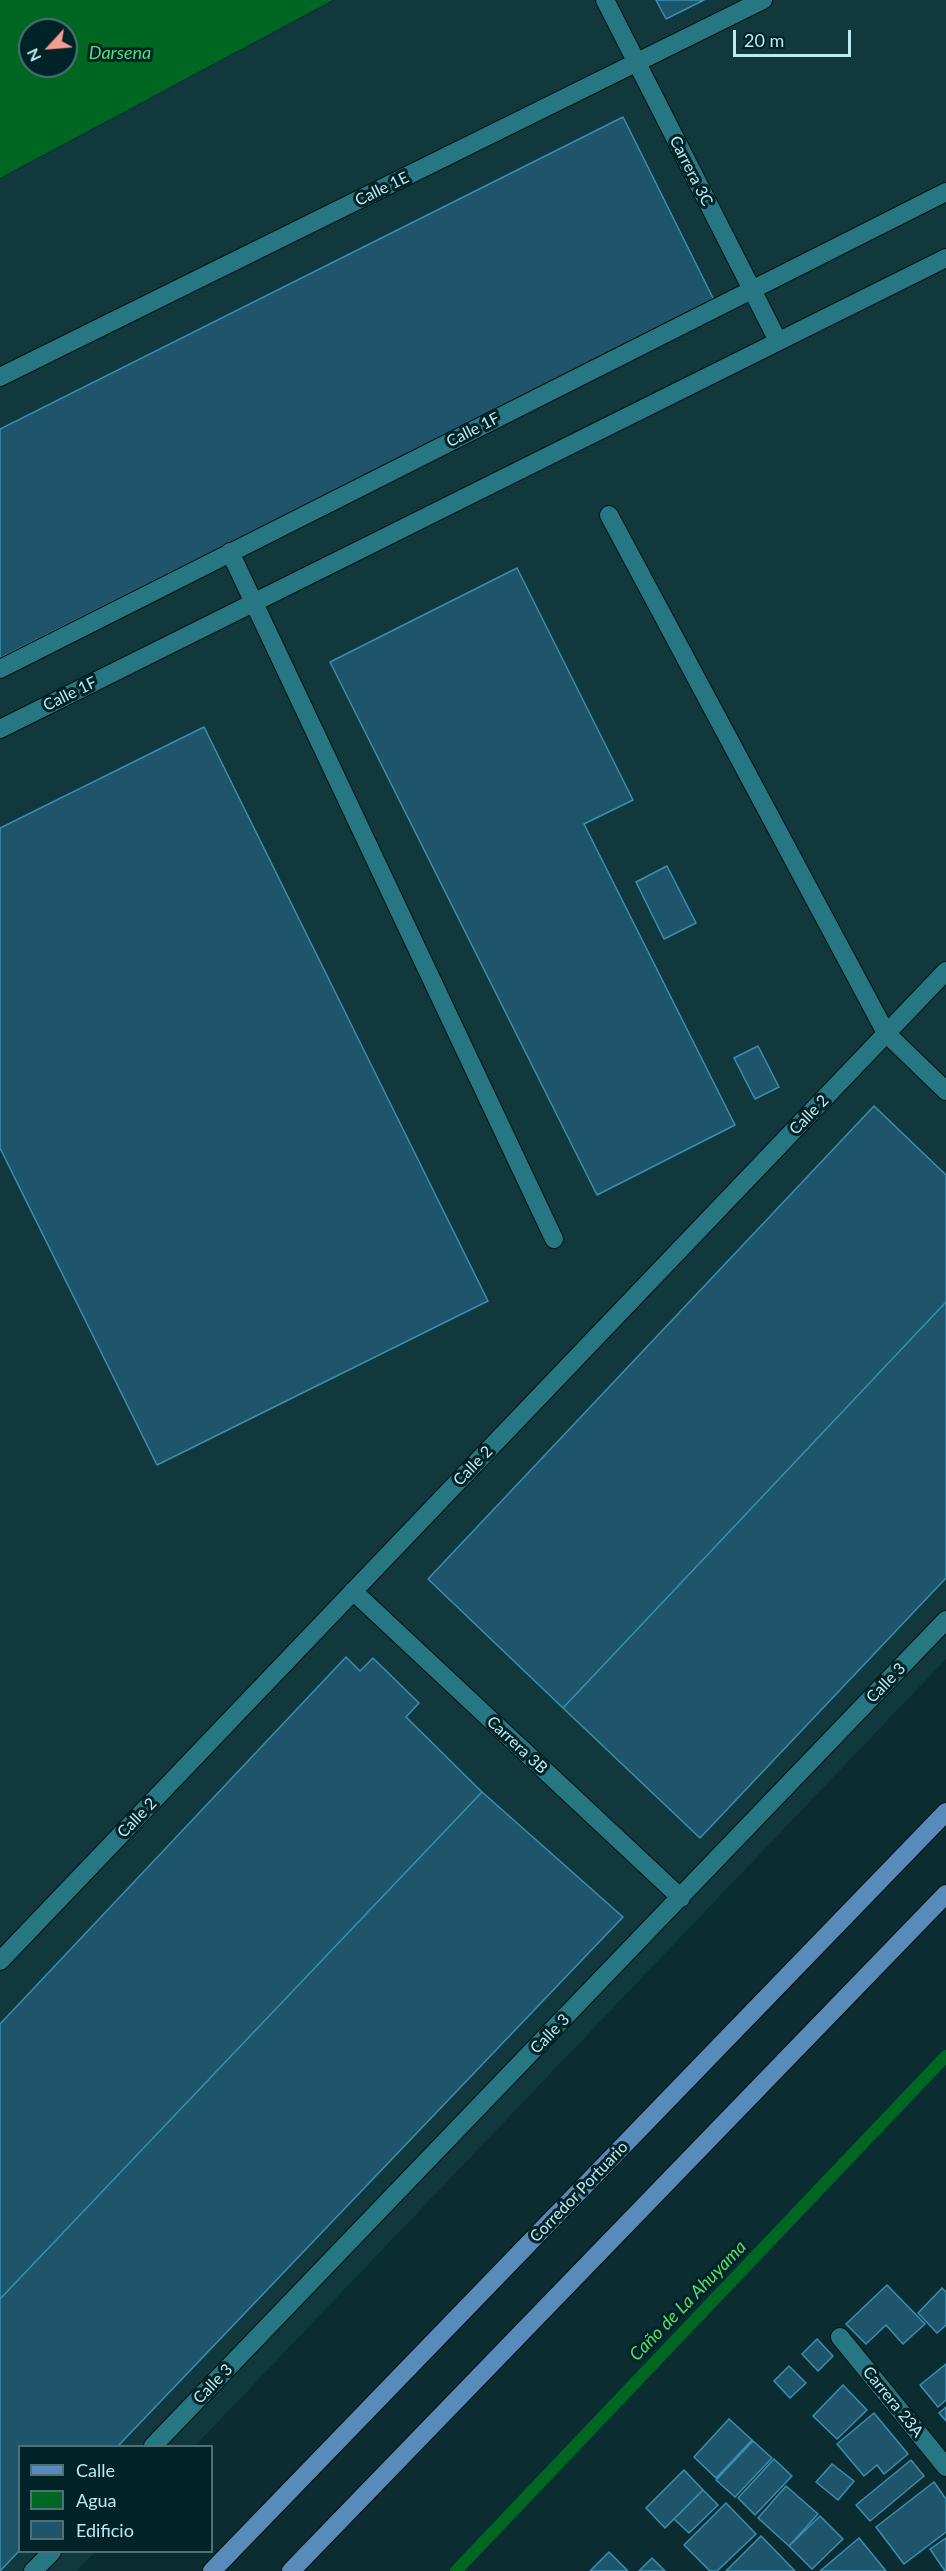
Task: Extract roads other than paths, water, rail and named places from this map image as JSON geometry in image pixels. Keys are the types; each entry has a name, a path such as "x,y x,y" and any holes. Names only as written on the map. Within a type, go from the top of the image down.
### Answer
{"main road":[{"name":"Corredor Portuario","path":"212,2571 946,1812"},
{"path":"291,2571 946,1894"}],"street":[{"name":"Carrera 3C","path":"605,0 778,341"},
{"name":"Calle 1E","path":"0,377 763,0"},
{"name":"Calle 1F","path":"0,669 946,192"},
{"name":"Calle 1F","path":"0,729 946,258"},
{"path":"609,516 886,1033 946,1091"},
{"path":"230,552 554,1239"},
{"name":"Calle 2","path":"0,1961 946,971"},
{"name":"Carrera 3B","path":"353,1591 681,1898"},
{"name":"Calle 3","path":"154,2445 946,1620"},
{"name":"Carrera 23A","path":"840,2337 946,2468"},
{"path":"33,2571 51,2553"}],"water":[{"name":"Darsena","path":"0,0 333,0 0,178"}],"waterway":[{"name":"Caño de La Ahuyama","path":"456,2571 946,2056"}]}
